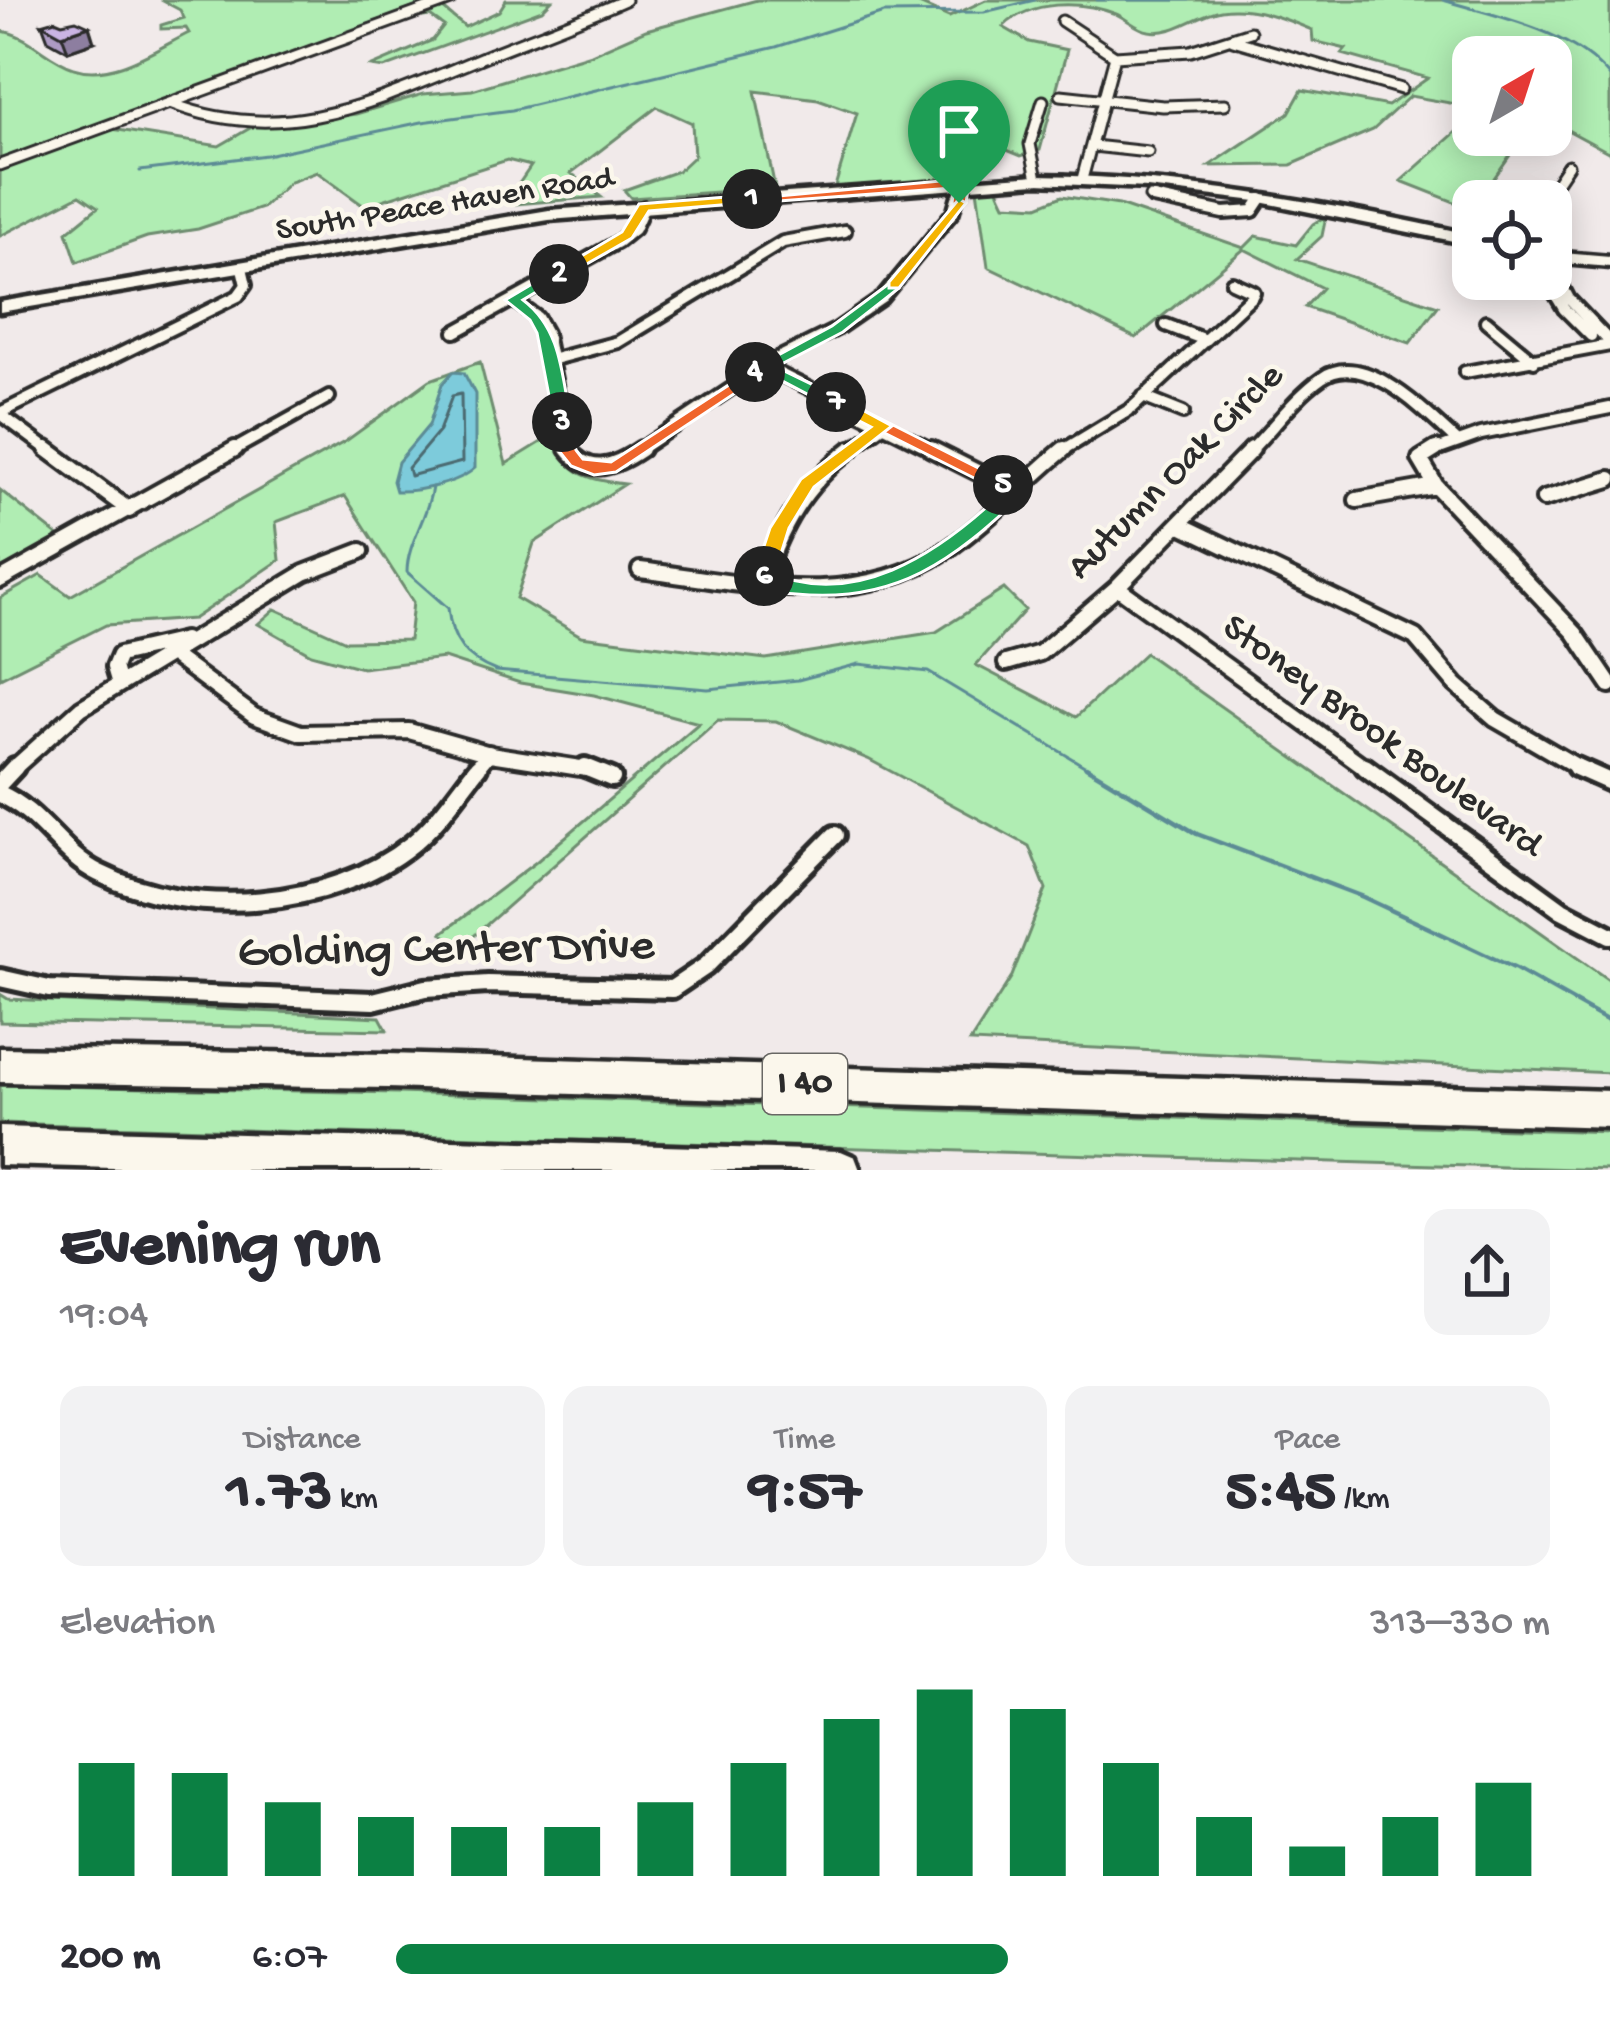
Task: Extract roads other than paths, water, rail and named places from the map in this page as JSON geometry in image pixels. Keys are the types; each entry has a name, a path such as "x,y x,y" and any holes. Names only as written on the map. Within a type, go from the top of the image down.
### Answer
{"highway":[{"name":"I 40","path":"0,1065 388,1071 1610,1109"},
{"name":"I 40","path":"0,1146 841,1170"}],"main road":[{"name":"South Peace Haven Road","path":"0,307 482,224 644,207 1037,179 1082,179 1261,199 1367,215 1452,235"},
{"path":"1572,261 1610,262"}],"street":[{"path":"0,165 451,0"},
{"path":"170,103 195,114 234,120 326,114 404,89 626,0"},
{"path":"1062,21 1115,56 1177,54 1250,32"},
{"path":"1232,40 1401,89"},
{"path":"1082,179 1115,56"},
{"path":"1061,95 1163,106 1225,104"},
{"path":"1037,179 1030,144 1043,101"},
{"path":"1094,146 1148,152"},
{"path":"1558,180 1568,165"},
{"path":"513,300 542,325 568,451 577,463 594,469 616,466 764,367 837,329 882,298 953,212 962,183"},
{"path":"1150,197 1236,214 1253,211 1261,199"},
{"path":"455,332 618,242 634,229 644,207"},
{"path":"550,360 618,342 783,242 845,231"},
{"path":"129,510 0,413 238,296 247,285 242,268"},
{"path":"640,570 794,590 851,587 920,569 963,541 1071,443 1111,423 1205,340 1254,292 1232,282"},
{"path":"1563,300 1608,346"},
{"path":"1570,300 1583,324"},
{"path":"1486,321 1534,361"},
{"path":"1583,324 1610,323"},
{"path":"1166,326 1205,340"},
{"path":"1465,372 1608,346"},
{"path":"764,367 1015,491"},
{"name":"Autumn Oak Circle","path":"1006,663 1040,653 1117,586 1301,396 1332,372 1351,370 1383,380 1458,442"},
{"path":"0,580 329,397"},
{"path":"1143,397 1183,413"},
{"path":"1610,408 1458,442 1420,459 1436,486 1575,633 1610,685"},
{"path":"762,584 780,528 807,483 883,426"},
{"path":"1544,499 1610,479"},
{"path":"1357,500 1436,486"},
{"path":"1179,524 1415,637 1456,685 1495,719 1556,758 1610,782"},
{"path":"0,783 47,734 119,684 304,573 361,551"},
{"name":"Stoney Brook Boulevard","path":"1117,586 1562,910 1610,935"},
{"path":"119,684 114,667 119,655 191,639"},
{"path":"169,653 254,716 277,726 302,733 409,731 489,753 585,767 612,778"},
{"path":"0,794 31,807 84,866 131,887 169,895 290,898 382,865 412,844 489,753"},
{"name":"Golding Center Drive","path":"0,978 49,989 373,1001 426,988 488,984 672,988 706,966 835,835"}],"water":[{"path":"453,372 464,373 475,394 475,468 438,486 396,491 393,481 398,462 429,425 442,384"}],"waterway":[{"path":"140,171 266,155 422,122 512,110 776,47 884,13 984,12 1035,0"},
{"path":"1097,0 1189,0"},
{"path":"1443,0 1555,36 1610,77"},
{"path":"432,487 407,572 448,608 452,630 462,647 496,671 708,689 798,680 859,664 928,672 1091,770"},
{"path":"1086,767 1197,834 1363,897 1516,969 1610,1022"}]}
